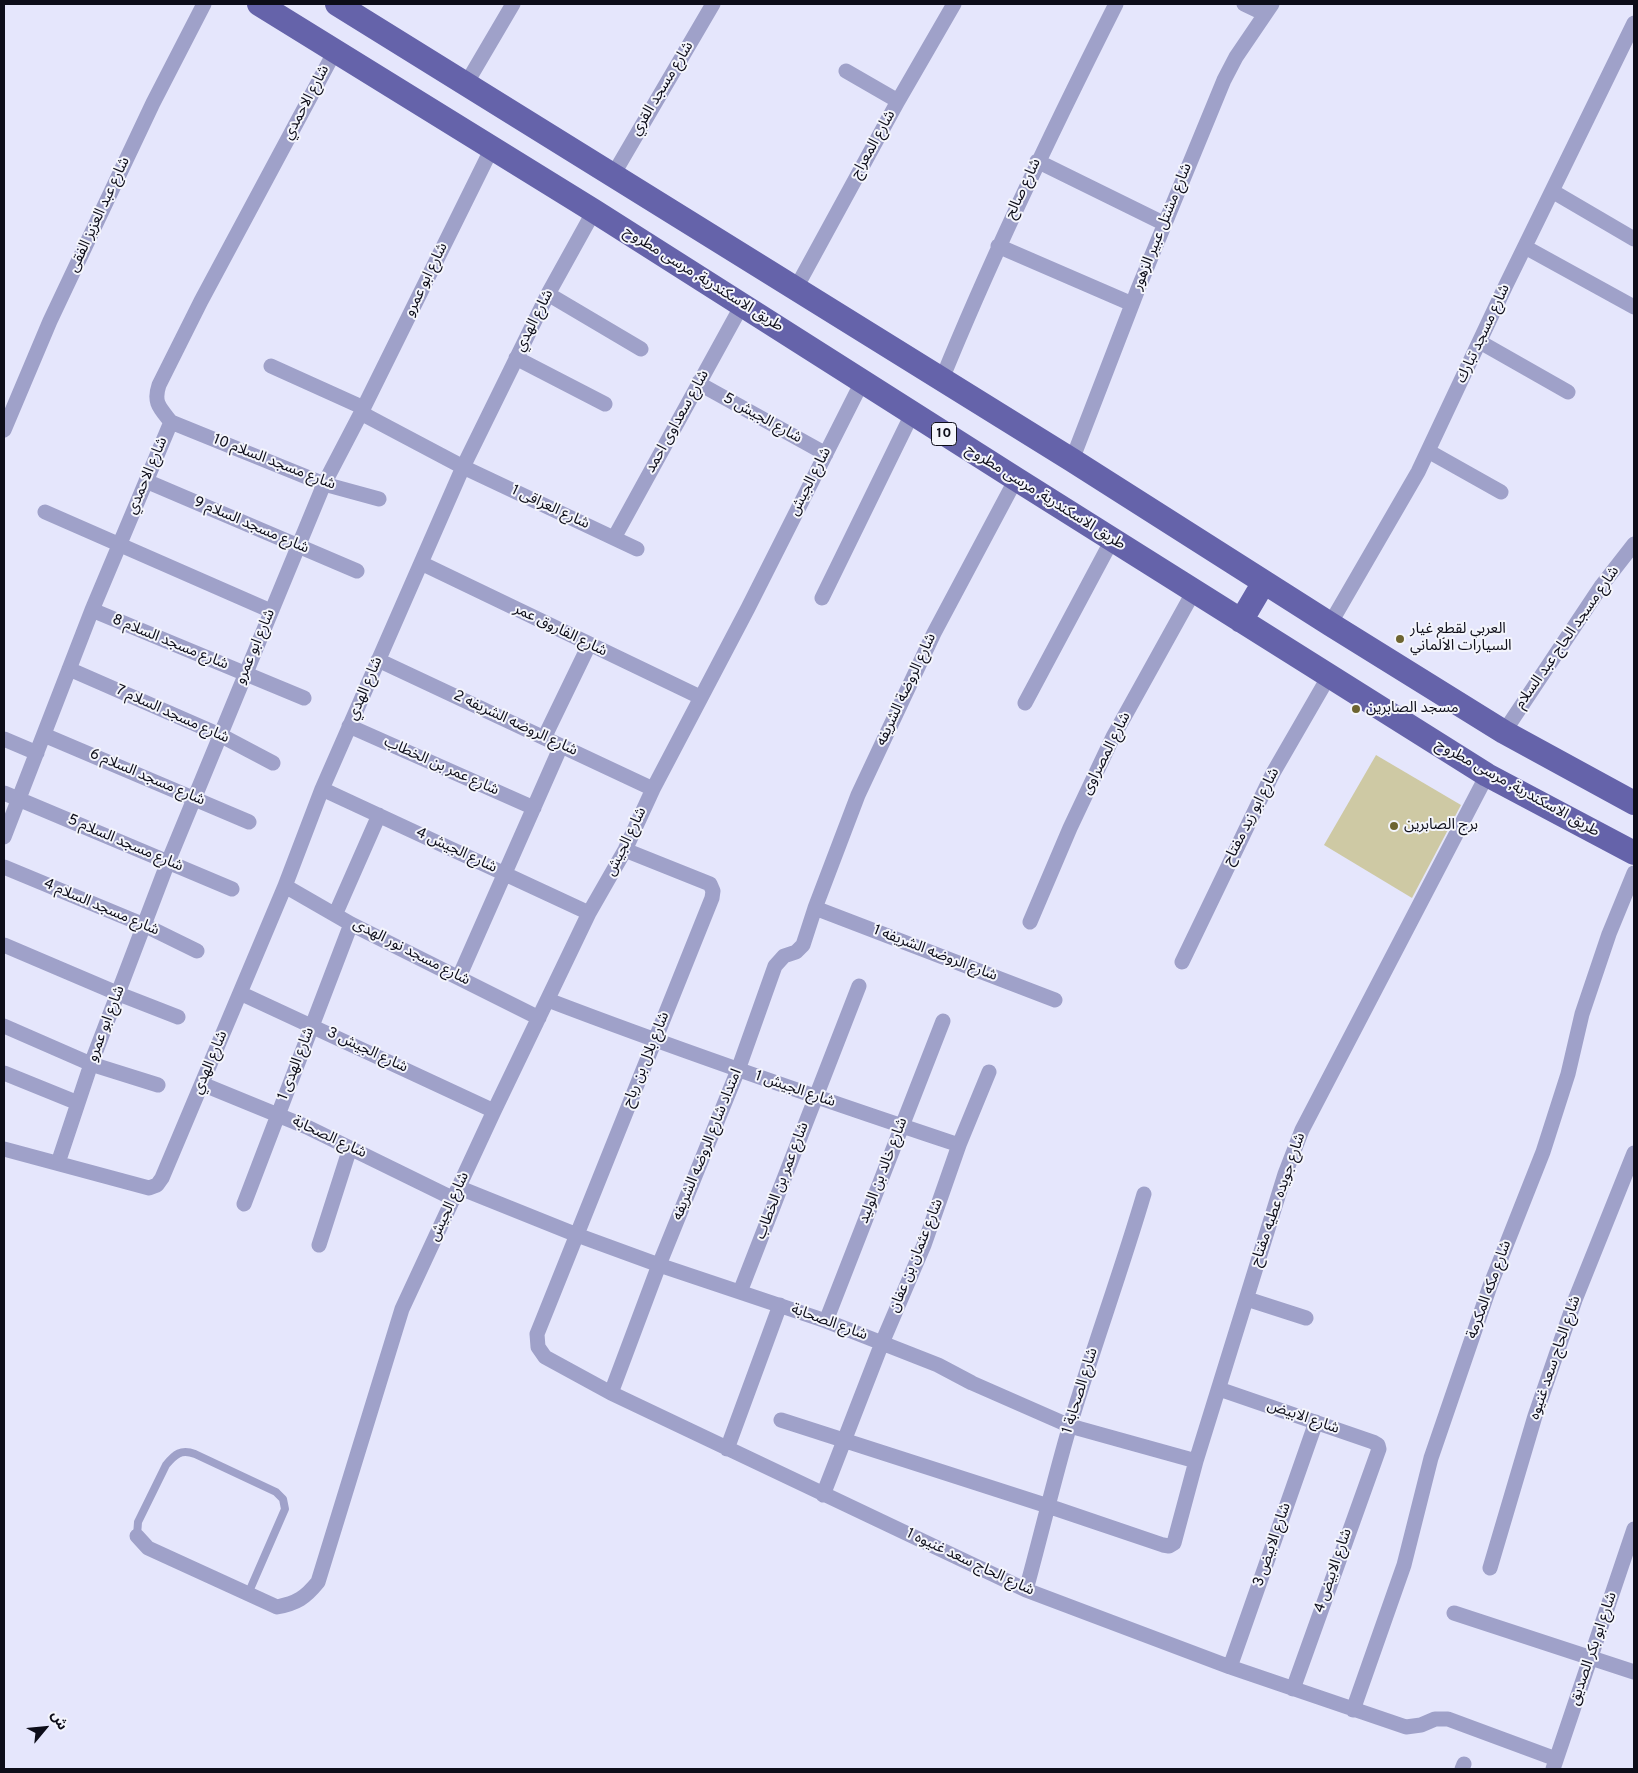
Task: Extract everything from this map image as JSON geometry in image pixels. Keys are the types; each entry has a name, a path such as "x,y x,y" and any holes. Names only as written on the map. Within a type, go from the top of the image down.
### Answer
{"main road":[{"name":"طريق الاسكندرية, مرسى مطروح","path":"259,4 594,211 912,414 1487,775 1634,853"},
{"path":"338,4 1072,460 1504,732 1634,803"},
{"path":"1241,621 1264,582"}],"street":[{"name":"شارع عبد العزيز الفقى","path":"4,430 50,321 153,103 204,4"},
{"path":"466,84 514,4"},
{"name":"شارع مسجد القري","path":"613,174 713,4"},
{"name":"شارع المعراج","path":"796,288 898,101 954,4"},
{"name":"شارع صالح","path":"942,379 998,246 1037,161 1116,4"},
{"path":"1244,4 1269,9"},
{"name":"شارع مشتل عبير الزهور","path":"1072,460 1164,224 1224,80 1236,58 1269,9"},
{"name":"شارع مسجد تبارك","path":"1330,624 1418,472 1552,191 1630,40 1634,23"},
{"name":"شارع الاحمدي","path":"4,837 92,610 171,422 157,402 156,393 159,385 201,301 335,51"},
{"path":"846,71 898,101"},
{"name":"شارع ابو عمرو","path":"58,1163 91,1064 168,862 324,484 492,148"},
{"path":"1037,161 1164,224"},
{"path":"1552,191 1634,239"},
{"name":"شارع الهدي","path":"58,1163 149,1188 157,1185 162,1178 285,886 322,789 463,467 548,294 594,211"},
{"path":"998,246 1132,304"},
{"path":"1525,247 1634,307"},
{"path":"548,294 641,349"},
{"name":"شارع سعداوى احمد","path":"614,538 742,306"},
{"path":"1480,342 1568,392"},
{"path":"516,358 605,404"},
{"name":"شارع العراقى 1","path":"271,366 362,411 463,467 637,549"},
{"name":"شارع الجيش","path":"137,1536 148,1548 277,1606 293,1604 307,1595 318,1582 402,1309 494,1111 590,913 625,850 652,789 752,600 862,382"},
{"name":"شارع الجيش 5","path":"698,383 826,454"},
{"path":"822,598 912,414"},
{"name":"شارع مسجد السلام 10","path":"171,422 324,484 379,499"},
{"path":"1428,451 1501,492"},
{"name":"شارع الروضة الشريفه","path":"815,908 858,795 934,633 1016,479"},
{"name":"شارع مسجد السلام 9","path":"146,481 357,571"},
{"path":"45,512 120,543 271,611"},
{"path":"1025,703 1112,540"},
{"name":"شارع مسجد الحاج عبد السلام","path":"1504,732 1602,585 1634,544"},
{"name":"شارع الفاروق عمر","path":"421,563 700,697"},
{"name":"شارع المصراوى","path":"1030,922 1070,828 1113,737 1194,591"},
{"name":"شارع مسجد السلام 8","path":"92,610 304,698"},
{"path":"544,738 590,645"},
{"name":"شارع الروضه الشريفه 2","path":"378,660 652,789"},
{"name":"شارع مسجد السلام 7","path":"69,669 220,735 273,763"},
{"name":"شارع ابو زيد مفتاح","path":"1182,962 1273,772 1329,676"},
{"name":"شارع عمر بن الخطاب","path":"349,726 534,808"},
{"name":"شارع مسجد السلام 6","path":"44,735 250,822"},
{"path":"4,739 37,753"},
{"path":"459,977 561,746"},
{"name":"شارع جويده عطيه مفتاح","path":"1048,1506 1163,1546 1169,1546 1174,1543 1196,1461 1285,1174 1302,1130 1487,775"},
{"name":"شارع الجيش 4","path":"322,789 590,913"},
{"name":"شارع مسجد السلام 5","path":"4,793 232,890"},
{"path":"335,915 378,815"},
{"name":"شارع بلال بن رباح","path":"542,1322 712,898 713,890 710,884 625,850"},
{"name":"شارع مسجد السلام 4","path":"4,867 144,925 198,951"},
{"name":"شارع مكه المكرمة","path":"1353,1710 1404,1565 1434,1449 1490,1286 1555,1118 1568,1074 1582,1014 1609,934 1634,873"},
{"name":"شارع مسجد نور الهدى","path":"285,886 351,924 539,1018"},
{"name":"شارع الروضه الشريفه 1","path":"815,908 1055,1000"},
{"name":"امتداد شارع الروضه الشريفه","path":"611,1392 659,1265 738,1070 775,966 784,956 796,952 803,945 815,908"},
{"name":"شارع الهدى 1","path":"244,1204 351,924"},
{"path":"4,945 178,1017"},
{"name":"شارع عمر بن الخطاب","path":"740,1292 859,986"},
{"name":"شارع الجيش 3","path":"240,993 494,1111"},
{"name":"شارع الجيش 1","path":"548,1000 654,1041 959,1145"},
{"name":"شارع خالد بن الوليد","path":"826,1320 942,1021"},
{"path":"4,1026 91,1064 158,1085"},
{"name":"شارع عثمان بن عفان","path":"824,1495 882,1343 924,1245 959,1145 989,1072"},
{"path":"4,1073 78,1103"},
{"name":"شارع الصحابة","path":"202,1084 308,1127 350,1148 457,1194 659,1265 826,1320 938,1366 1070,1426 1196,1461"},
{"path":"4,1148 58,1163"},
{"path":"319,1245 350,1148"},
{"name":"شارع الحاج سعد غنيوه","path":"1490,1568 1550,1371 1634,1153"},
{"name":"شارع الصحابة 1","path":"1026,1590 1070,1426 1144,1194"},
{"path":"1247,1299 1306,1318"},
{"path":"727,1448 780,1305"},
{"name":"شارع الحاج سعد غنيوه 1","path":"542,1322 537,1334 538,1346 545,1357 611,1392 1026,1590 1230,1667 1353,1710 1406,1727 1421,1725 1435,1719 1448,1719 1554,1764"},
{"name":"شارع الابيض","path":"1219,1389 1373,1442 1378,1445 1378,1454"},
{"path":"780,1420 1048,1506"},
{"name":"شارع الابيض 3","path":"1230,1667 1316,1422"},
{"name":"شارع الابيض 4","path":"1293,1689 1378,1454"},
{"name":"شارع ابو بكر الصديق","path":"1554,1764 1590,1659 1629,1559 1634,1528"},
{"path":"1454,1613 1634,1672"}],"lane":[{"path":"137,1536 138,1522 166,1465 179,1453 187,1451 195,1454 276,1492 283,1499 285,1509 248,1594"}],"building":[{"name":"برج الصابرين","path":"1376,755 1461,805 1412,898 1324,845"}],"place":[{"name":"العربي لقطع غيار السيارات الالماني","path":"1400,639"},
{"name":"مسجد الصابرين","path":"1356,709"},
{"name":"برج الصابرين","path":"1394,826"}]}
